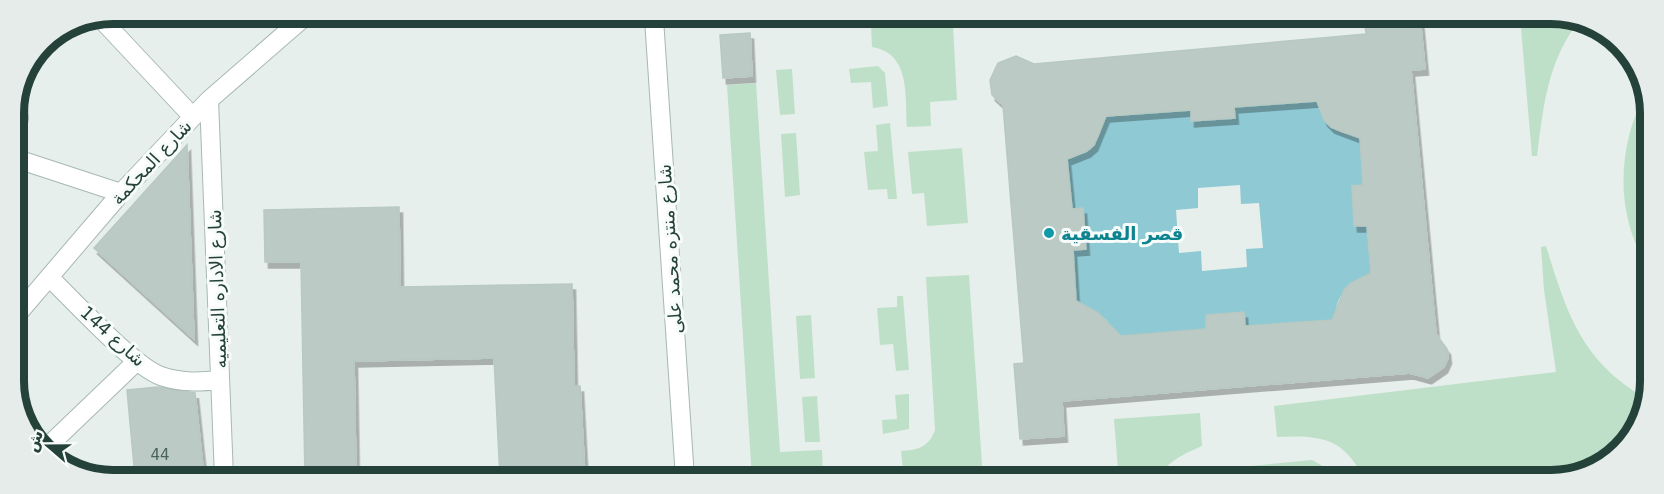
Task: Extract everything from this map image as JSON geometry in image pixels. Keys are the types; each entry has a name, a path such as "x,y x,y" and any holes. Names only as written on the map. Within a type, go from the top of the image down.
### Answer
{"street":[{"name":"شارع المحكمة","path":"24,306 121,193 209,100 291,24"},
{"name":"شارع منتزه محمد على","path":"654,24 684,470"},
{"path":"107,25 193,117"},
{"name":"شارع الاداره التعليميه","path":"209,100 224,470"},
{"path":"24,161 121,193"},
{"name":"شارع 144","path":"49,277 137,361 158,375 188,383 220,380"},
{"path":"50,444 137,361"}],"green space":[{"path":"967,24 953,25 957,100 930,102 931,126 907,127 905,90 900,67 885,51 872,47 871,26"},
{"path":"1521,24 1574,27 1554,68 1545,101 1537,156 1532,156"},
{"path":"878,66 885,73 888,106 873,108 871,82 851,83 849,69"},
{"path":"792,69 795,114 780,115 776,70"},
{"path":"756,83 780,452 822,450 823,470 751,470 727,85"},
{"path":"1639,106 1640,252 1629,225 1624,179 1625,156"},
{"path":"890,123 897,199 888,199 887,189 868,190 864,152 878,151 876,125"},
{"path":"796,133 800,195 785,197 781,134"},
{"path":"962,148 968,223 927,226 924,193 912,194 908,152"},
{"path":"1546,246 1570,315 1580,334 1607,369 1639,394 1631,420 1614,444 1605,452 1585,463 1557,470 1359,470 1348,455 1329,442 1318,438 1277,437 1274,406 1556,372 1544,290 1541,247"},
{"path":"969,275 982,470 903,470 901,451 913,450 926,444 935,430 926,277"},
{"path":"897,296 903,296 909,370 896,371 893,344 880,345 877,308 897,307"},
{"path":"811,315 815,378 800,379 796,316"},
{"path":"909,394 909,429 883,434 882,420 897,419 895,395"},
{"path":"817,396 820,442 805,442 802,397"},
{"path":"1200,413 1202,446 1183,455 1164,470 1118,470 1114,419"},
{"path":"1312,460 1325,470 1210,470"}],"water":[{"path":"1320,101 1325,117 1332,127 1343,133 1360,136 1363,185 1352,186 1354,226 1367,226 1371,276 1341,296 1335,320 1245,326 1243,312 1206,315 1206,329 1118,337 1101,316 1076,304 1073,250 1086,248 1083,208 1072,209 1067,156 1082,152 1094,144 1100,133 1102,117 1191,110 1191,120 1235,117 1234,107","holes":["1240,185 1241,204 1259,203 1263,248 1246,249 1247,267 1202,271 1201,251 1179,253 1176,210 1198,208 1198,188"]}],"building":[{"name":"قصر الفسقية","path":"1365,24 1421,24 1425,69 1411,70 1436,334 1447,349 1448,358 1444,367 1428,378 1410,373 1062,401 1064,436 1020,439 1014,364 1024,363 1003,105 992,95 990,80 998,63 1016,56 1034,64 1366,34","holes":["1317,101 1324,120 1331,127 1360,138 1363,185 1352,186 1354,226 1367,226 1371,273 1351,283 1344,290 1332,320 1245,326 1244,312 1206,315 1206,329 1121,336 1097,312 1076,301 1073,250 1086,249 1083,208 1072,209 1067,159 1087,151 1094,145 1106,116 1191,110 1191,121 1235,118 1234,107"]},
{"path":"750,33 752,76 723,78 720,35"},
{"path":"187,145 194,339 94,248"},
{"path":"399,207 400,287 572,284 574,386 580,386 585,470 500,470 494,358 354,361 356,470 305,470 301,262 265,262 264,210"},
{"path":"158,387 195,393 203,470 134,470 127,390"}],"place":[{"name":"قصر الفسقية","path":"1049,233"}]}
